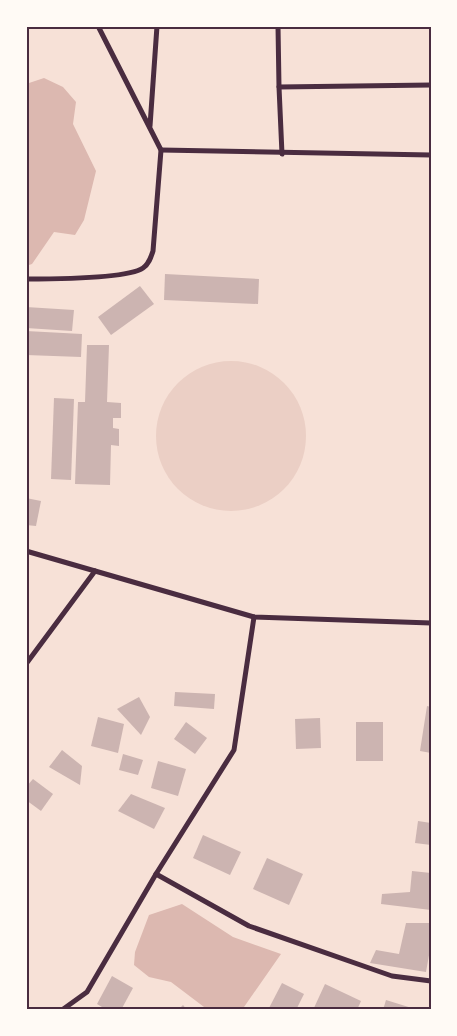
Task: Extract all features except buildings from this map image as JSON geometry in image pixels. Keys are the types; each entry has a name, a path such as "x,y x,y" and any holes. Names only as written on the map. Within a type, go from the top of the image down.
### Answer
{"street":[{"path":"26,279 104,276 134,272 144,268 150,261 153,251 161,150 98,26"},
{"path":"150,128 157,26"},
{"path":"278,26 278,87 282,154"},
{"path":"278,87 431,85"},
{"path":"161,150 431,156"},
{"path":"26,551 254,617 431,623"},
{"path":"26,664 95,571"},
{"path":"62,1010 87,992 156,874 234,750 254,617"},
{"path":"156,874 249,926 392,976 431,981"}],"shaded area":[{"path":"44,78 63,87 76,102 73,124 96,171 84,220 75,235 54,232 32,264 26,266 26,84"},
{"path":"231,361 260,367 284,383 300,407 306,436 300,465 284,489 260,505 231,511 202,505 178,489 162,465 156,436 162,407 178,383 202,367"},
{"path":"182,904 233,937 281,954 244,1007 246,1010 208,1010 171,982 149,977 134,965 135,952 149,915"}]}
